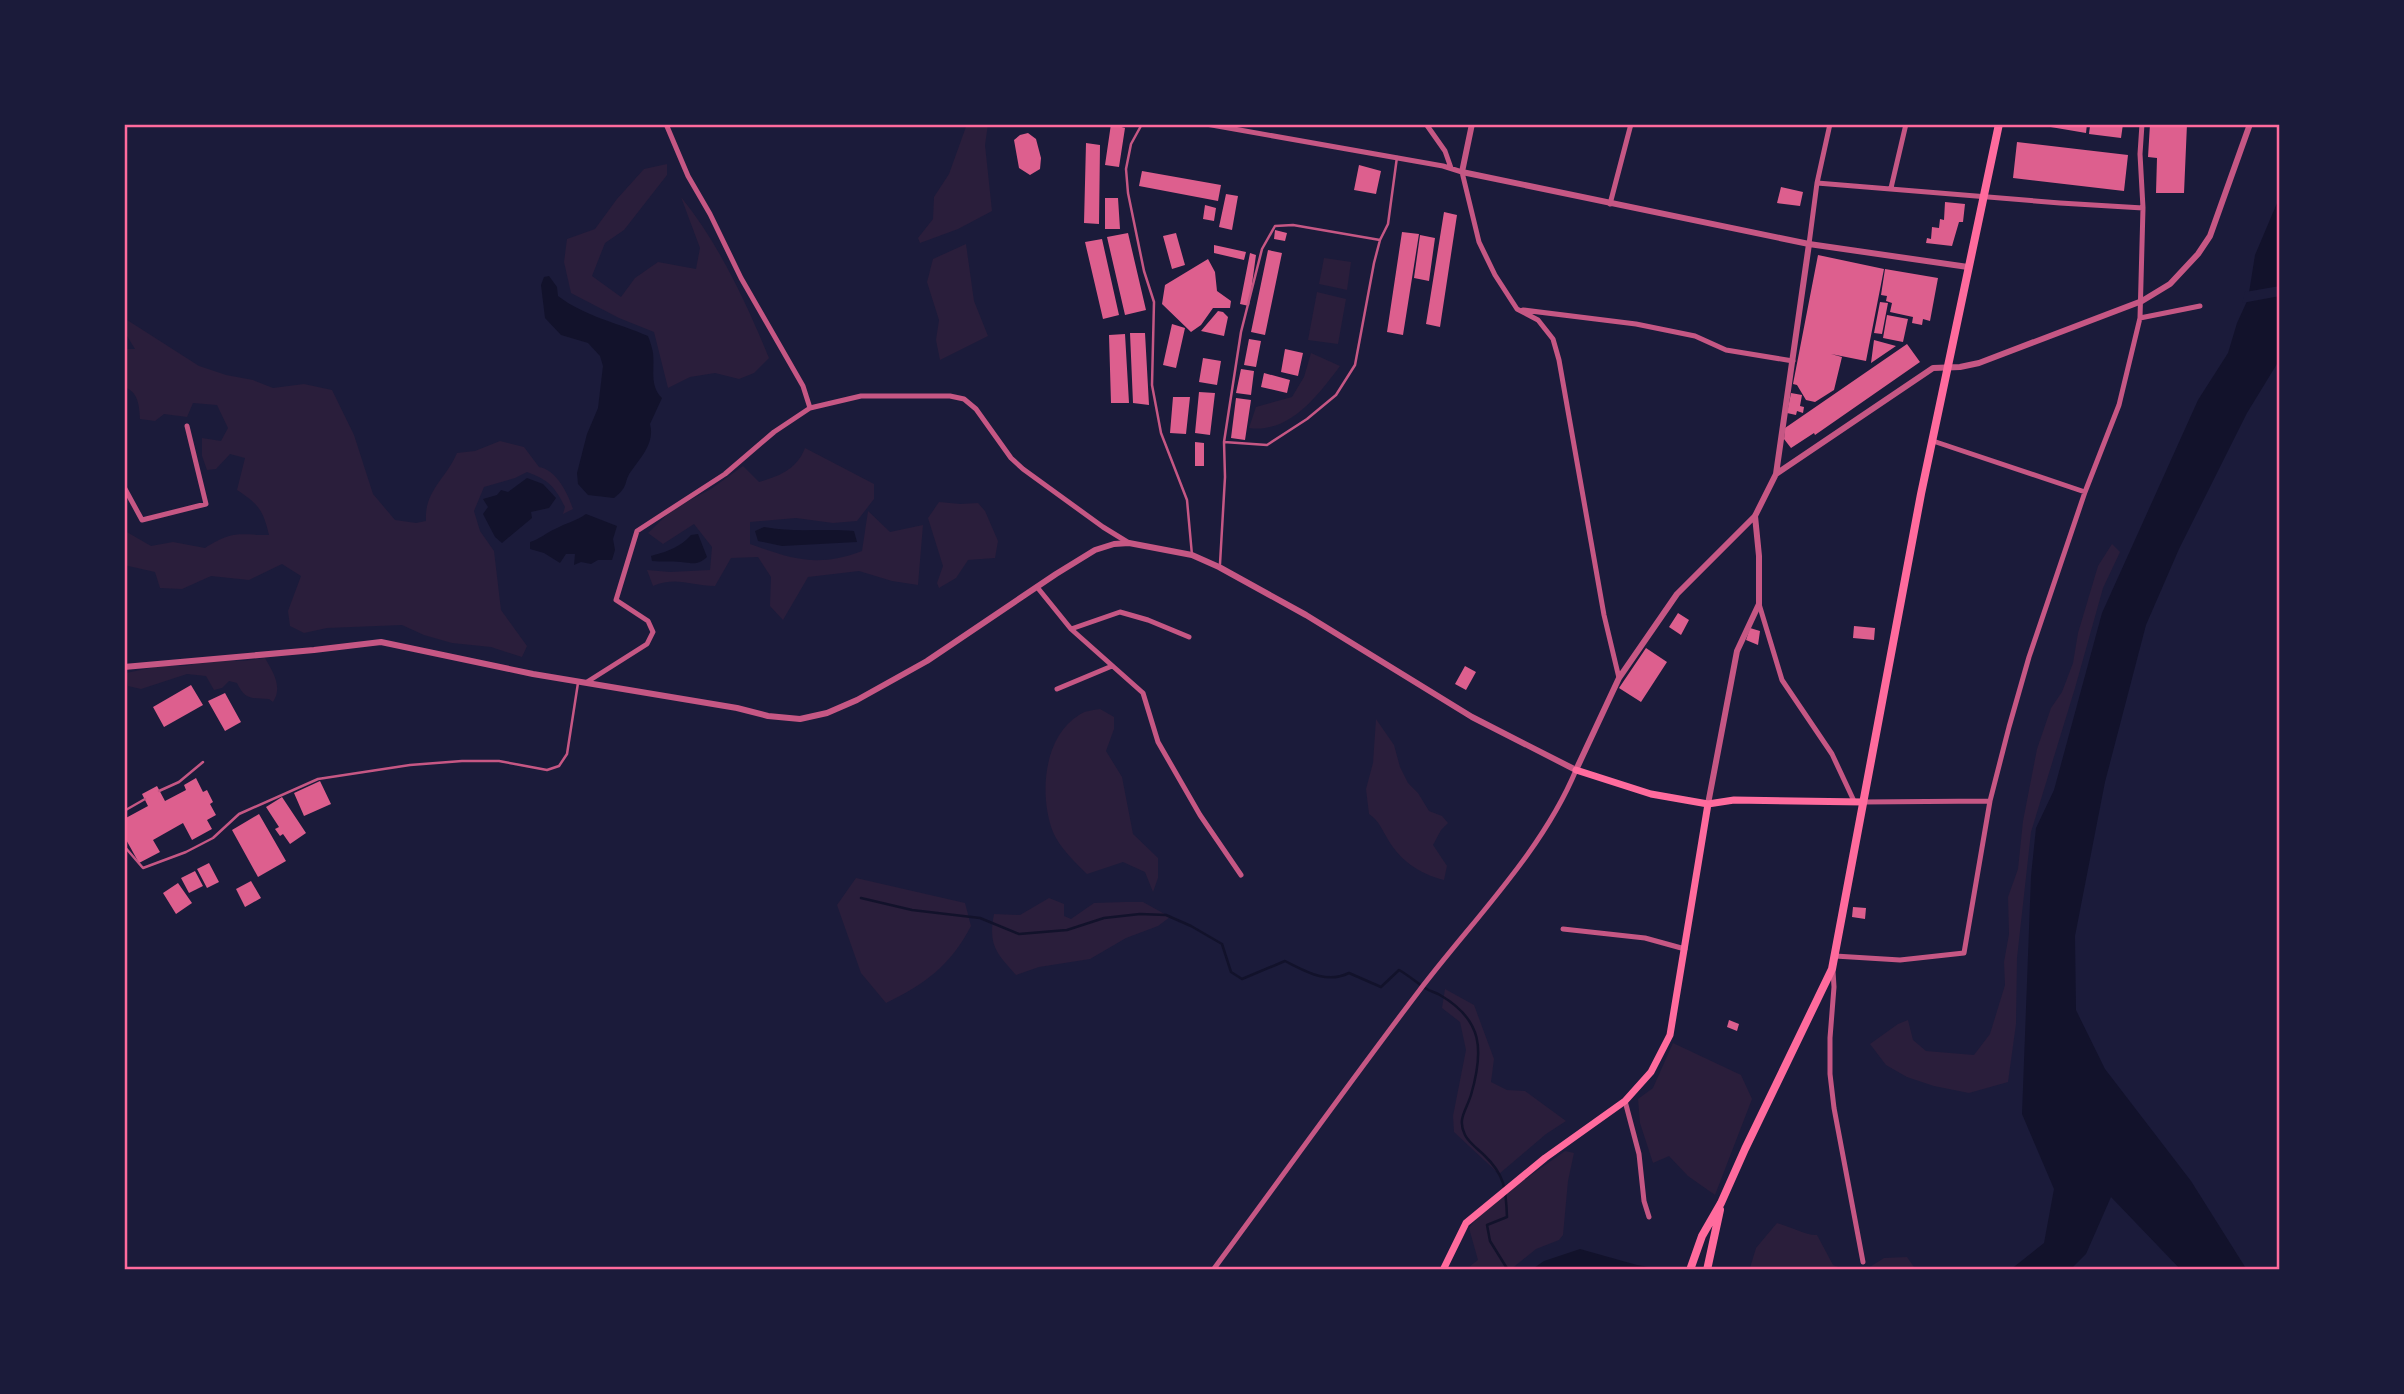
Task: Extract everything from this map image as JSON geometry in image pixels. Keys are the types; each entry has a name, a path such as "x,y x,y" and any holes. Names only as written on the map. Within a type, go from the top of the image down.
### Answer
{"main road":[{"path":"1691,1266 1702,1237 1721,1203 1832,969 1858,802 1999,124"},
{"path":"1576,770 1651,794 1708,804 1734,800 1858,802"},
{"path":"1443,1270 1466,1223 1545,1158 1625,1101 1651,1072 1670,1035 1708,804"},
{"path":"1707,1270 1721,1203"}],"street":[{"path":"666,124 688,176 741,278 803,386 810,408"},
{"path":"1206,124 1451,168 1610,204 1809,244 1968,267"},
{"path":"1426,124 1445,151 1451,168"},
{"path":"1472,124 1462,172 1479,242 1495,275 1517,309 1538,320 1553,339 1559,360 1604,615 1619,678"},
{"path":"1610,204 1631,124"},
{"path":"1213,1270 1563,801 1619,678 1677,594 1755,516 1776,474 1817,183 1830,124"},
{"path":"1891,188 1906,124"},
{"path":"1835,956 1900,960 1964,953 1990,801 2029,657 2085,492 2119,405 2140,318 2142,124"},
{"path":"1776,474 1933,368 1979,363 2157,293 2184,271 2210,236 2250,124"},
{"path":"1817,183 2143,208"},
{"path":"2140,318 2200,306"},
{"path":"1517,309 1636,324 1695,336 1726,350 1793,361"},
{"path":"587,682 647,644 653,632 648,621 617,600 637,531 724,474 774,432 810,408 862,396 950,396 964,399 976,409 1011,458 1023,470 1103,527 1129,542 1192,555 1219,567 1306,615 1472,717 1576,770"},
{"path":"124,487 142,520 206,504 187,426"},
{"path":"1933,441 2085,492"},
{"path":"1755,516 1759,556 1759,604 1782,680 1832,754 1858,802 1990,801"},
{"path":"124,667 381,642 533,674 737,708 768,716 800,719 827,713 858,700 927,661 1095,551 1129,542"},
{"path":"1037,587 1071,629 1143,693 1158,742 1200,815 1241,875"},
{"path":"1708,804 1737,651 1759,604"},
{"path":"1071,629 1120,612 1189,637"},
{"path":"1057,689 1112,666"},
{"path":"1563,929 1645,938 1685,949"},
{"path":"1832,969 1834,987 1830,1074 1833,1108 1863,1262"},
{"path":"1625,1101 1639,1153 1644,1201 1649,1217"}],"lane":[{"path":"1142,124 1131,144 1126,169 1128,193 1144,271 1154,302 1152,385 1161,433 1187,500 1192,555"},
{"path":"1224,442 1267,445 1307,419 1336,395 1358,361 1380,240 1388,224 1397,158"},
{"path":"1219,567 1225,477 1224,442 1238,344 1262,249 1275,226 1293,225 1380,240"},
{"path":"124,846 143,868 186,852 213,838 239,814 318,779 410,765 462,761 499,761 526,768 547,769 559,766 567,754 579,681"},
{"path":"159,791 179,782 203,762"},
{"path":"124,811 145,799"}],"shaded area":[{"path":"967,124 988,124 985,145 992,211 958,229 920,243 918,238 933,219 934,197 949,174"},
{"path":"667,164 667,175 624,230 605,243 592,276 621,297 635,278 658,262 696,269 700,248 681,197 708,234 731,274 769,358 754,373 739,379 715,373 690,377 668,388 654,332 619,318 571,293 564,262 567,239 595,229 644,169"},
{"path":"2280,196 2280,359 2247,413 2179,549 2146,625 2105,782 2075,936 2076,1010 2105,1069 2191,1181 2247,1270 2181,1270 2111,1197 2086,1254 2070,1270 2010,1270 2044,1243 2054,1189 2022,1114 2031,876 2036,828 2054,790 2102,613 2198,400 2228,353 2248,299 2255,255"},
{"path":"966,244 974,301 988,336 940,360 936,340 939,320 927,282 933,259"},
{"path":"1324,258 1351,262 1347,290 1319,284"},
{"path":"549,276 557,287 558,296 568,303 648,336 651,344 655,388 662,398 650,424 651,437 647,448 629,474 624,487 614,498 588,495 578,484 577,473 587,434 598,408 603,366 600,356 588,343 561,335 545,318 541,285 544,277"},
{"path":"1317,292 1346,299 1338,344 1308,340"},
{"path":"124,318 199,366 273,388 304,384 332,390 354,435 373,494 395,520 416,523 426,521 428,501 457,453 475,451 500,441 524,447 539,467 556,478 565,490 573,509 563,514 565,507 554,489 546,481 527,472 484,487 474,511 480,531 494,551 501,610 527,646 522,657 491,647 452,643 402,625 327,628 304,633 290,626 288,611 301,576 282,564 249,580 211,576 182,589 160,588 155,572 124,565 125,531 151,546 173,542 205,548 230,536 269,535 259,508 237,490 245,458 230,454 216,469 207,470 202,456 202,438 221,441 228,428 217,405 193,403 187,417 164,414 155,421 140,419 133,392 124,387 124,349 135,349 124,331"},
{"path":"1311,353 1340,366 1302,410 1278,425 1249,428 1256,407 1292,397 1304,377"},
{"path":"805,448 874,484 874,499 857,521 833,523 796,518 750,522 750,544 805,559 846,556 862,551 868,511 890,532 923,525 918,585 892,581 859,571 808,577 783,620 770,606 771,577 758,557 731,558 715,586 669,582 653,586 647,570 710,570 712,547 694,524 663,544 648,533 673,509 711,489 743,466 759,482 781,474 797,461"},
{"path":"527,478 543,484 556,498 549,508 531,512 532,518 502,543 495,537 483,514 488,507 483,499 497,495 501,490 508,492"},
{"path":"939,502 978,503 985,511 998,541 995,558 968,560 956,578 939,588 937,583 943,566 928,518"},
{"path":"586,514 617,526 612,560 574,565 575,554 566,554 560,563 544,553 530,549 530,542"},
{"path":"764,527 854,531 857,542 782,546 758,541 755,531"},
{"path":"698,534 707,557 700,562 652,561 651,556 674,548 691,535"},
{"path":"2112,544 2120,552 2103,588 2031,832 2017,958 2016,1024 2008,1082 1969,1093 1907,1077 1886,1065 1870,1044 1898,1024 1908,1020 1913,1040 1926,1051 1974,1055 1990,1034 2005,985 2004,962 2009,934 2008,897 2018,869 2023,821 2037,749 2051,708 2062,692 2073,663 2078,633 2098,566"},
{"path":"265,658 277,685 273,702 269,699 249,697 237,683 229,681 222,688 214,690 206,676 187,674 141,689 128,686 126,673 160,666 186,666 210,659 243,661"},
{"path":"1100,709 1114,717 1114,729 1106,751 1122,777 1133,834 1158,858 1158,878 1153,892 1145,872 1123,862 1087,874 1068,855 1053,832 1046,802 1047,768 1051,752 1067,725 1079,715"},
{"path":"1376,719 1394,745 1408,783 1429,811 1442,816 1448,823 1433,845 1447,866 1444,880 1418,870 1403,858 1369,814 1366,789 1373,763"},
{"path":"856,878 965,903 971,926 945,963 924,981 886,1003 861,973 837,905"},
{"path":"1049,898 1064,904 1064,916 1071,919 1094,903 1125,902 1143,902 1170,917 1158,926 1126,938 1090,959 1039,967 1016,975 995,948 992,934 994,914 1020,915"},
{"path":"1445,989 1474,1005 1494,1059 1491,1082 1507,1090 1525,1091 1566,1121 1546,1134 1499,1174 1454,1132 1453,1116 1466,1050 1460,1022 1442,1008"},
{"path":"1673,1043 1741,1075 1752,1099 1715,1195 1688,1176 1669,1156 1653,1163 1640,1123 1638,1099 1653,1088"},
{"path":"1565,1151 1574,1153 1568,1181 1563,1235 1559,1240 1536,1249 1510,1270 1465,1270 1478,1260 1469,1228 1487,1206"},
{"path":"1777,1223 1817,1235 1833,1265 1846,1270 1750,1268 1756,1248"},
{"path":"1580,1249 1637,1265 1669,1270 1531,1270 1544,1261"},
{"path":"1907,1257 1916,1270 1865,1270 1884,1258"}],"pier":[{"path":"2280,286 2280,296 2242,303 2245,292"}],"building":[{"path":"1111,124 1125,128 1119,167 1105,165"},
{"path":"2033,124 2087,124 2086,133"},
{"path":"2097,124 2123,124 2121,138 2089,134 2090,126 2097,127"},
{"path":"2150,124 2187,124 2184,193 2156,193 2157,158 2148,157"},
{"path":"1028,133 1036,139 1041,158 1040,169 1030,175 1019,168 1014,140"},
{"path":"2017,142 2128,155 2124,191 2013,178"},
{"path":"1086,143 1100,145 1099,224 1084,223"},
{"path":"1359,165 1381,171 1376,194 1354,190"},
{"path":"1142,171 1221,185 1218,201 1139,186"},
{"path":"1781,187 1803,192 1800,206 1777,203"},
{"path":"1226,194 1238,196 1232,230 1219,227"},
{"path":"1105,198 1118,198 1120,229 1105,229"},
{"path":"1945,202 1965,204 1963,222 1959,222 1952,246 1926,243 1927,238 1931,239 1932,227 1939,228 1940,219 1944,220"},
{"path":"1205,205 1216,208 1214,221 1203,219"},
{"path":"1444,212 1457,215 1440,327 1426,324"},
{"path":"1275,230 1287,233 1285,241 1274,239"},
{"path":"1402,232 1419,234 1403,335 1387,332"},
{"path":"1128,233 1146,310 1125,315 1107,237"},
{"path":"1176,233 1185,265 1172,269 1163,236"},
{"path":"1420,235 1435,238 1429,281 1414,278"},
{"path":"1102,239 1119,315 1103,319 1085,242"},
{"path":"1214,245 1246,252 1244,260 1214,253"},
{"path":"1268,250 1282,253 1265,335 1251,332"},
{"path":"1250,253 1256,255 1249,306 1240,304"},
{"path":"1818,255 1884,269 1866,361 1831,354 1842,357 1834,390 1815,402 1806,400 1797,385 1793,384"},
{"path":"1208,259 1215,272 1217,291 1231,301 1230,308 1213,308 1201,325 1191,332 1162,304 1165,285"},
{"path":"1885,269 1938,278 1930,321 1923,319 1922,325 1912,323 1913,317 1890,312 1892,303 1886,301 1887,296 1881,295"},
{"path":"1880,302 1888,303 1882,334 1874,333"},
{"path":"1218,311 1228,317 1224,336 1201,331"},
{"path":"1887,315 1908,319 1903,342 1883,338"},
{"path":"1172,324 1185,328 1176,368 1163,365"},
{"path":"1130,333 1145,333 1149,405 1133,403"},
{"path":"1125,334 1129,403 1111,403 1109,335"},
{"path":"1249,339 1261,341 1256,367 1244,365"},
{"path":"1874,340 1896,346 1871,363"},
{"path":"1907,344 1920,362 1815,435 1814,433 1791,448 1784,439 1785,428"},
{"path":"1285,349 1303,353 1298,376 1281,372"},
{"path":"1203,358 1221,361 1217,385 1199,382"},
{"path":"1241,369 1254,371 1251,395 1236,393"},
{"path":"1264,373 1290,380 1287,393 1261,387"},
{"path":"1199,392 1215,393 1210,435 1195,433"},
{"path":"1791,393 1802,395 1800,406 1804,407 1803,413 1787,413"},
{"path":"1173,397 1190,397 1186,434 1170,433"},
{"path":"1236,398 1251,400 1245,440 1231,438"},
{"path":"1195,442 1204,443 1204,466 1195,466"},
{"path":"1678,613 1689,620 1681,635 1669,627"},
{"path":"1854,626 1875,628 1874,640 1853,638"},
{"path":"1750,628 1760,631 1758,645 1746,640"},
{"path":"1646,648 1667,662 1641,702 1619,688"},
{"path":"1465,666 1476,672 1466,690 1455,684"},
{"path":"191,685 203,705 164,727 153,707"},
{"path":"225,693 241,722 225,731 208,701"},
{"path":"196,778 203,792 207,790 213,802 210,804 216,815 207,820 212,829 192,840 183,823 153,840 160,852 139,863 124,836 124,819 148,806 142,794 157,786 165,801 186,790 184,785"},
{"path":"320,781 331,804 304,816 294,793"},
{"path":"282,797 306,833 290,844 283,834 280,836 275,829 279,827 266,807"},
{"path":"259,814 286,861 258,877 232,830"},
{"path":"209,863 219,882 207,888 197,869"},
{"path":"195,871 203,886 189,893 181,878"},
{"path":"251,881 261,898 245,907 236,889"},
{"path":"178,883 192,903 176,914 163,893"},
{"path":"1853,907 1866,908 1865,919 1852,917"},
{"path":"1729,1020 1739,1024 1737,1031 1727,1027"}],"waterway":[{"path":"861,898 912,910 980,918 1019,934 1067,930 1104,918 1140,914 1166,915 1222,944 1231,972 1242,979 1285,961 1324,977 1349,973 1381,987 1399,970 1454,1005 1465,1015 1476,1037 1478,1064 1462,1124 1467,1138 1491,1162 1503,1183 1507,1217 1487,1225 1490,1241 1508,1270"}]}
